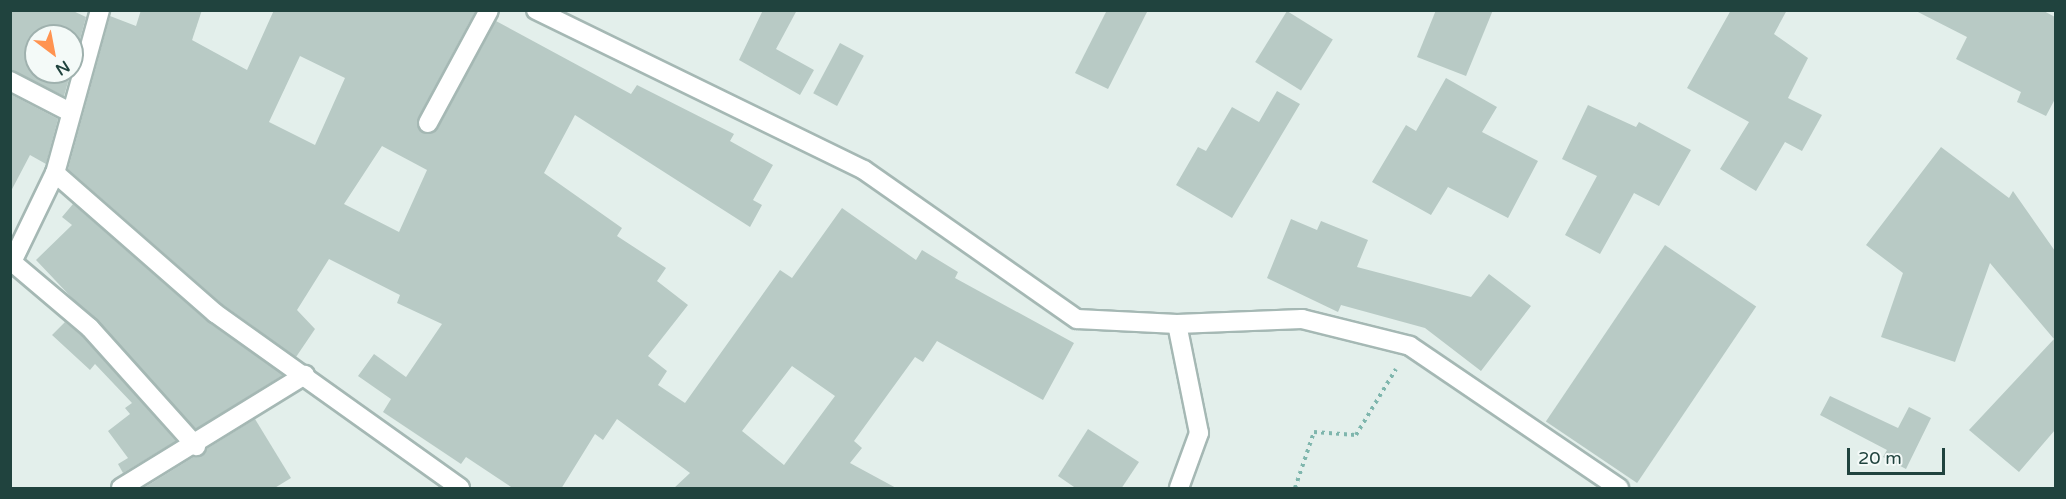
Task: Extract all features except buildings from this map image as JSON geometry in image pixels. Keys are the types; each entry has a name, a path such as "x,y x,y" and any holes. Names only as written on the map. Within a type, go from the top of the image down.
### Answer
{"street":[{"path":"100,10 55,173 12,262 90,328 196,446"},
{"path":"428,123 489,10"},
{"path":"536,10 864,170 1077,319 1177,324 1302,319 1410,346 1619,489"},
{"path":"10,81 70,112"},
{"path":"55,173 215,313 305,375 460,489"},
{"path":"1177,324 1198,433 1179,489"},
{"path":"121,489 196,446 305,375"}],"path":[{"path":"1295,489 1314,432 1356,435 1410,346"}]}
